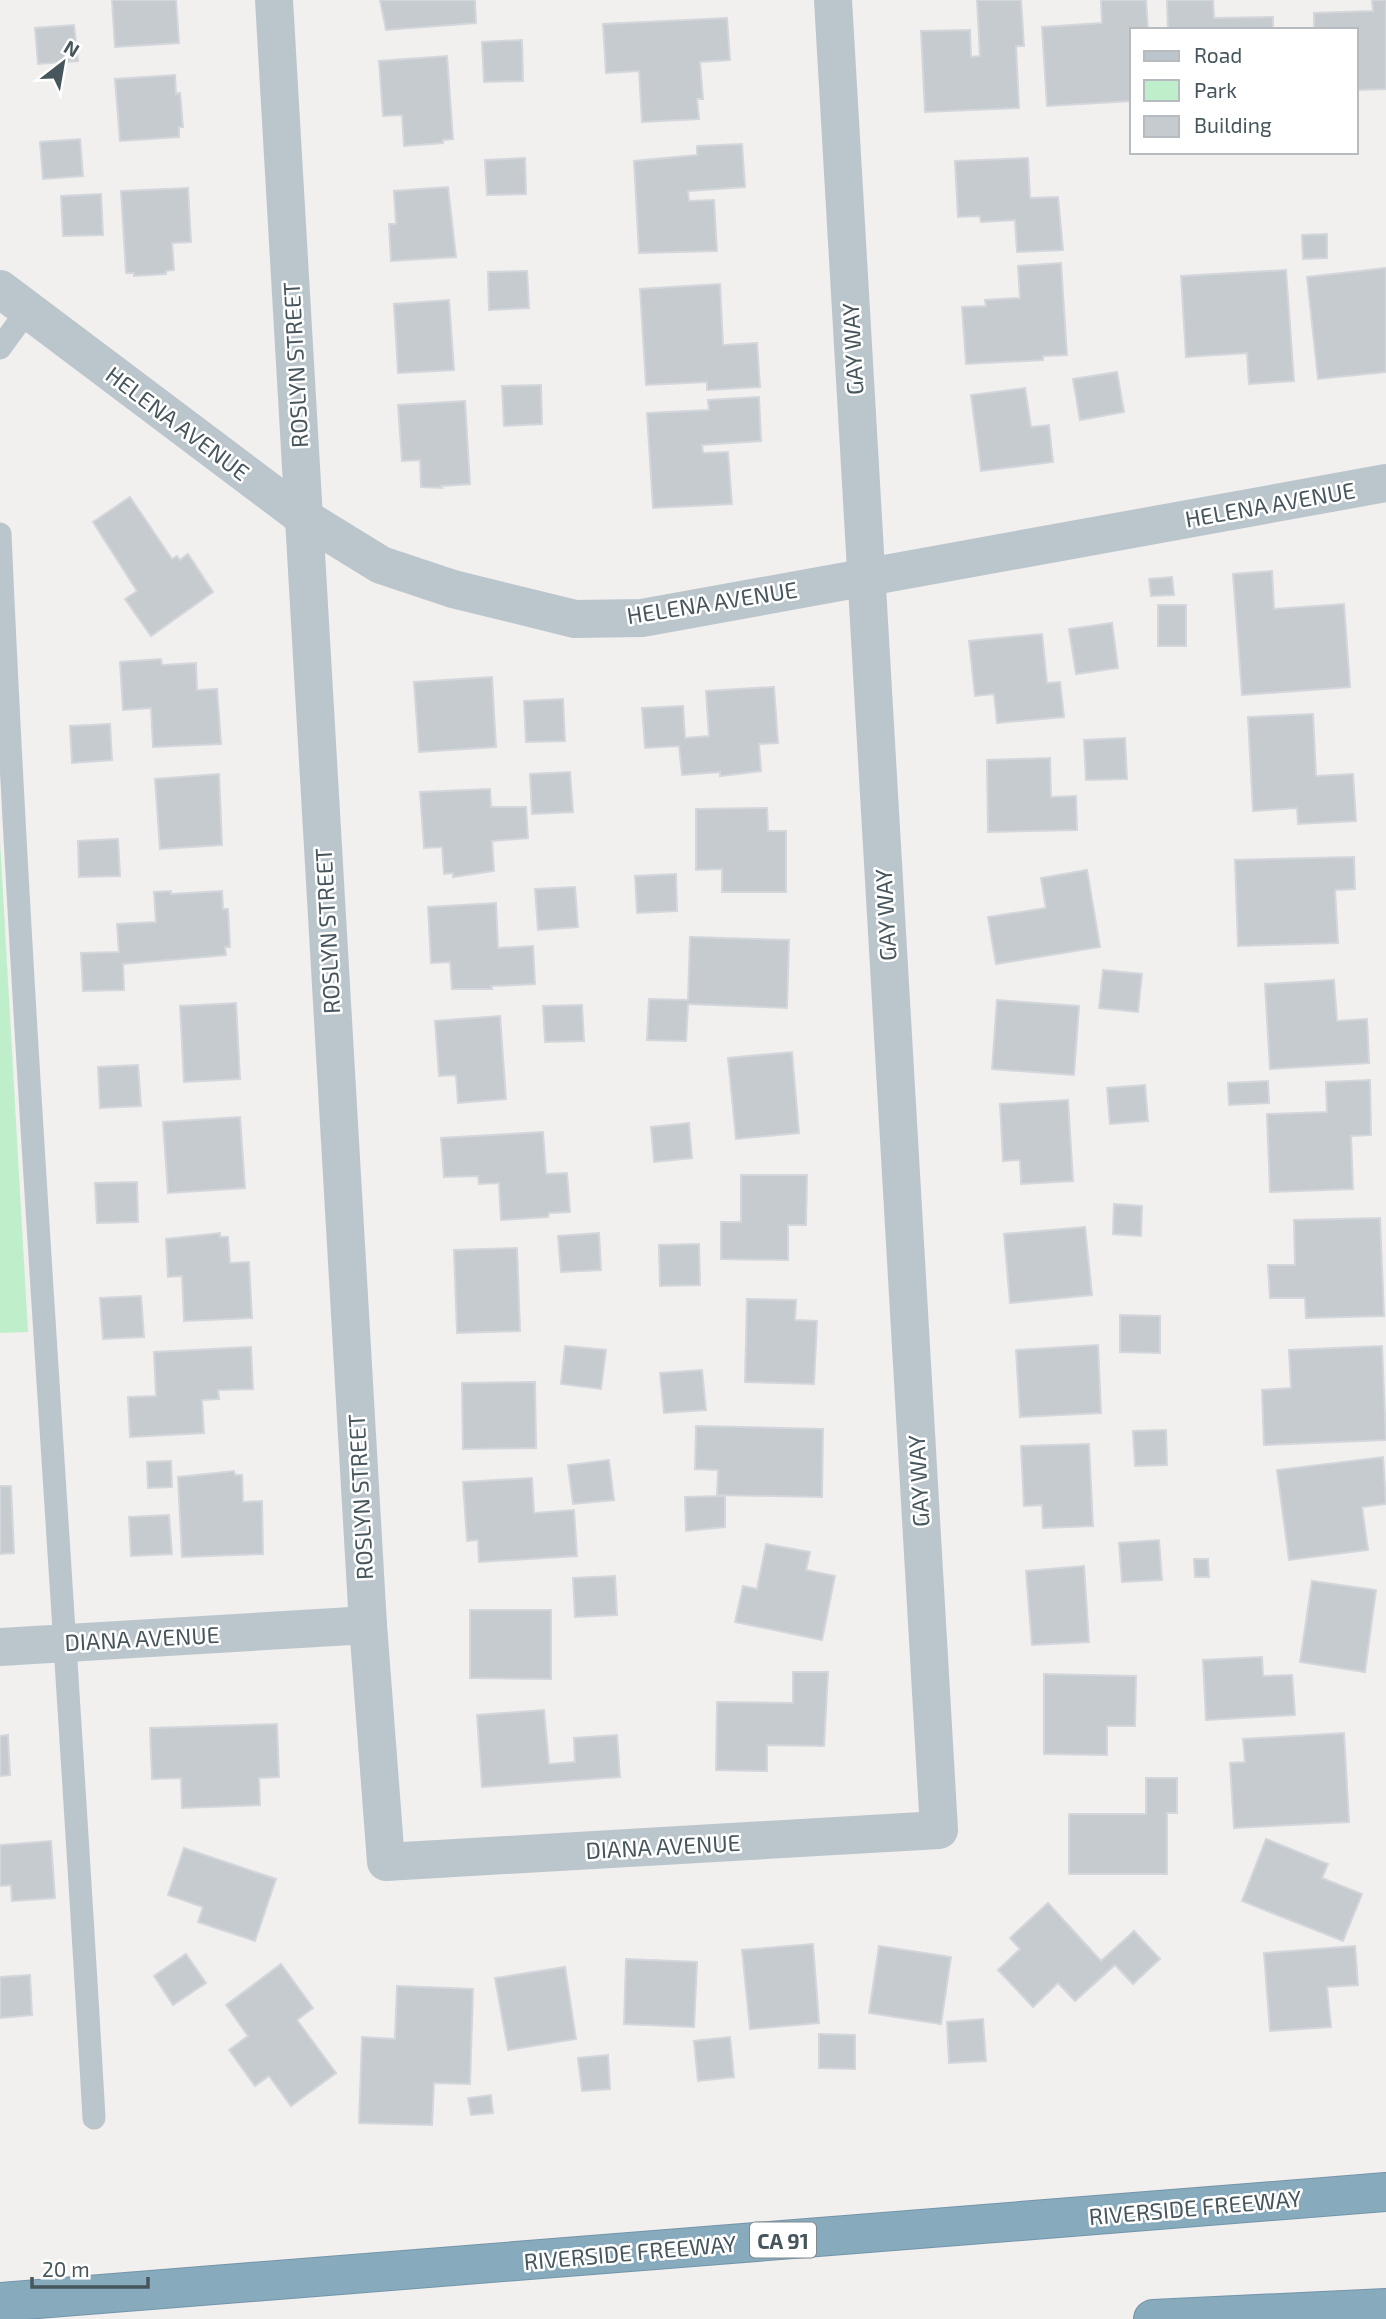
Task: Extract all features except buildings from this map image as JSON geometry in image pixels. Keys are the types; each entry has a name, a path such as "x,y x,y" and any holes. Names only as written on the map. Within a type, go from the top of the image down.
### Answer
{"highway":[{"name":"RIVERSIDE FREEWAY","path":"0,2302 1386,2192"},
{"path":"1153,2319 1386,2308"}],"street":[{"name":"ROSLYN STREET","path":"274,0 368,1625 386,1862"},
{"name":"GAY WAY","path":"833,0 864,575 939,1830"},
{"name":"HELENA AVENUE","path":"14,300 303,517 381,565 453,589 575,619 642,618 864,575 1386,483"},
{"name":"DIANA AVENUE","path":"0,1647 368,1625"},
{"name":"DIANA AVENUE","path":"386,1862 939,1830"}],"lane":[{"path":"0,348 14,300"},
{"path":"0,534 8,877 67,1643 94,2118"}],"green space":[{"path":"0,841 28,1332 0,1333"}]}
